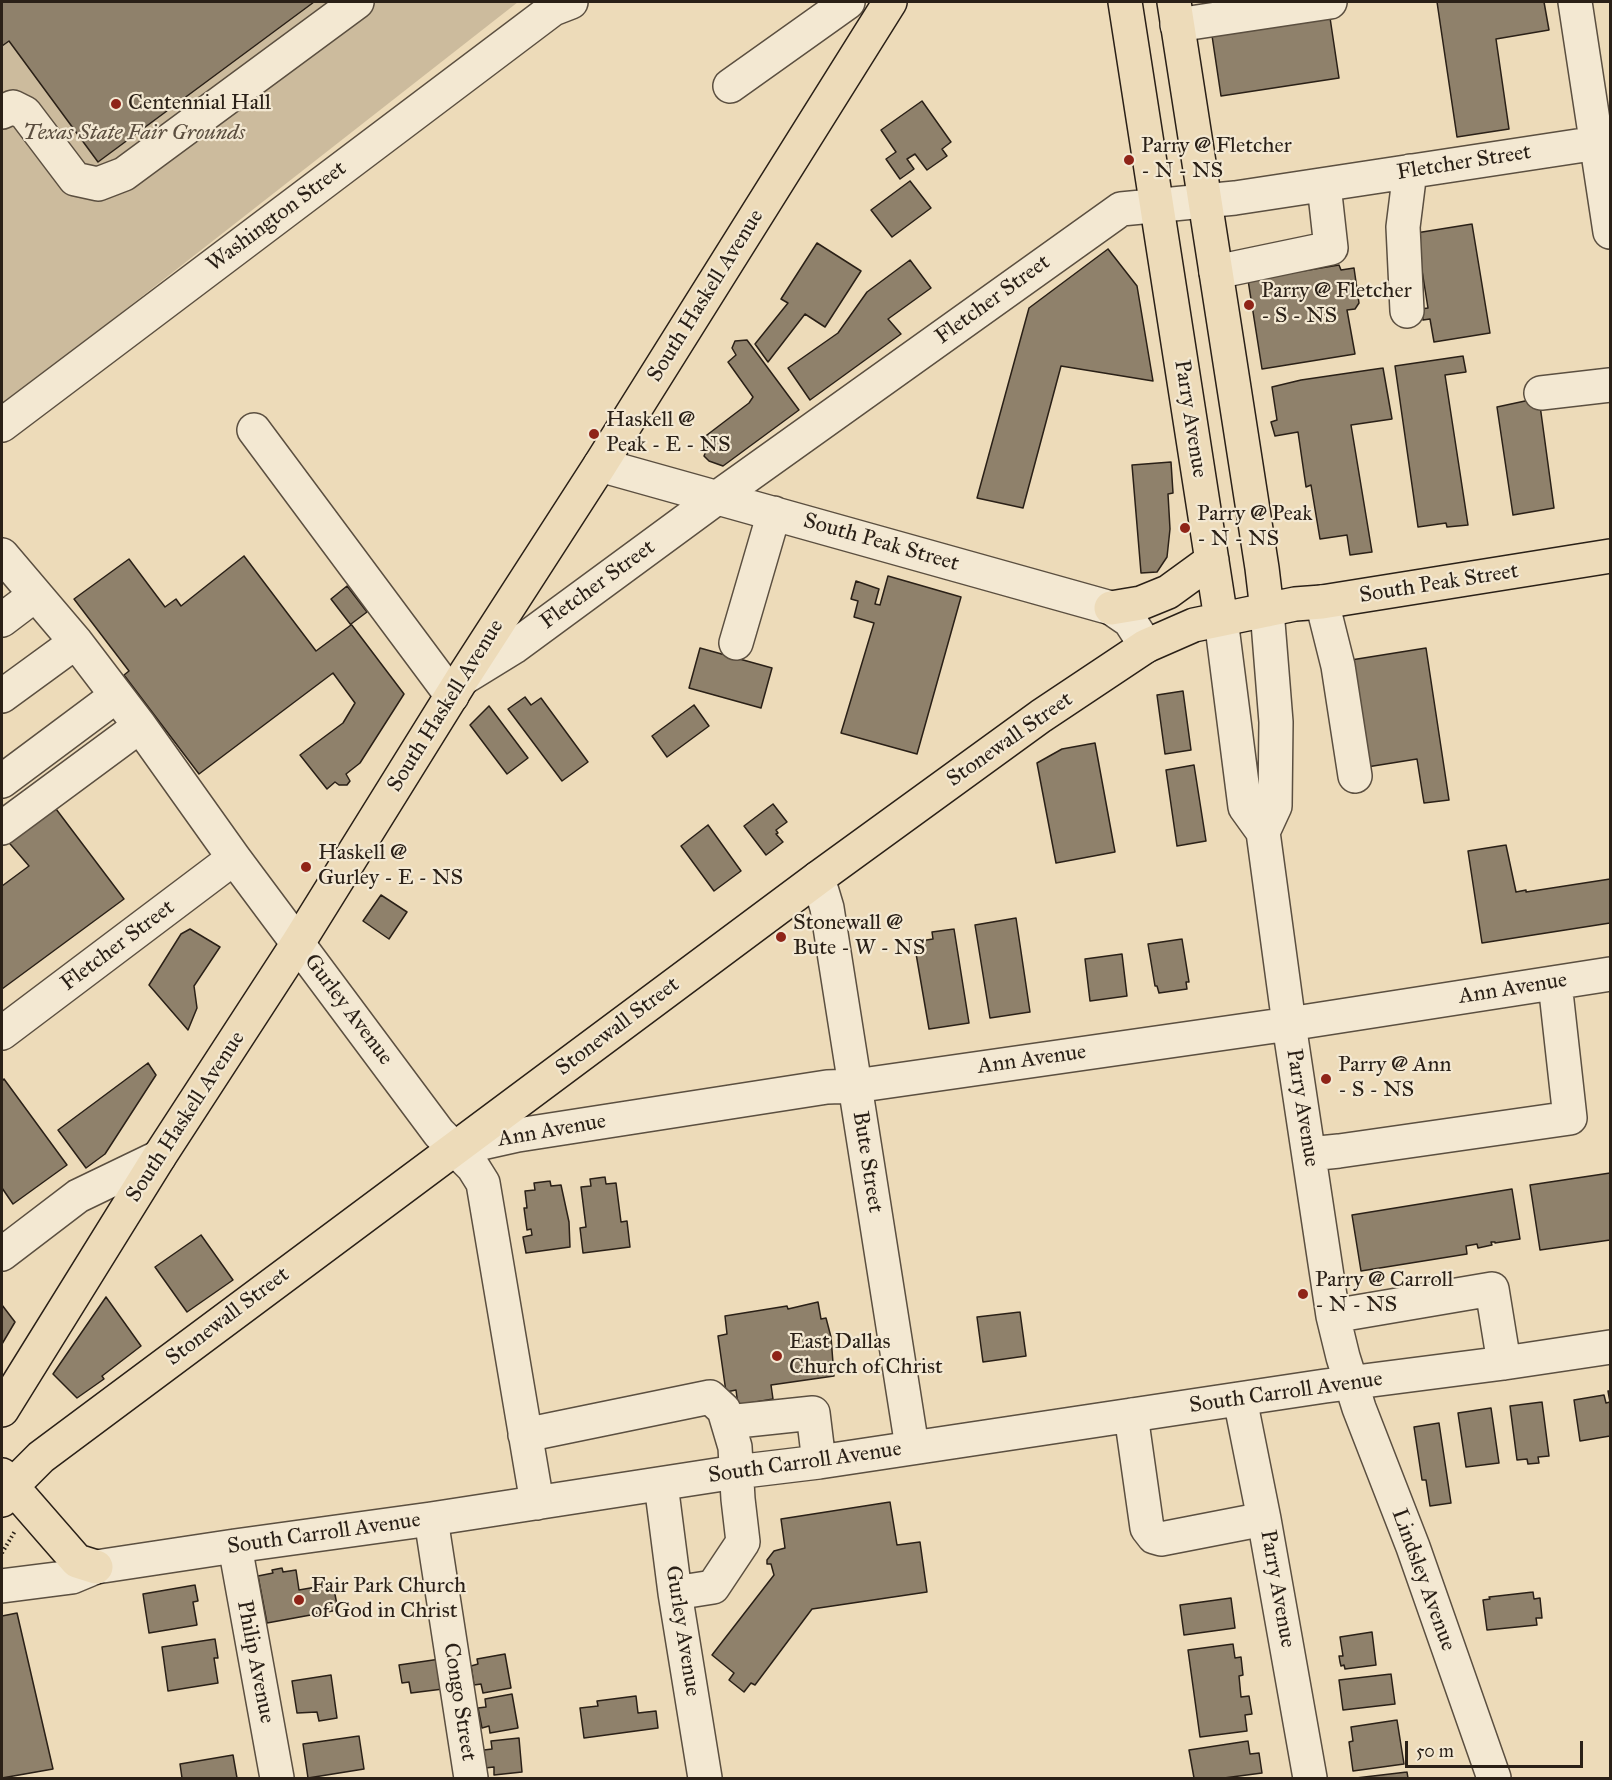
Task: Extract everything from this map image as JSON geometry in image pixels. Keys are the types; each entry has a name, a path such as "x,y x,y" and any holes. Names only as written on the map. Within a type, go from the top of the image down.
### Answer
{"main road":[{"name":"South Haskell Avenue","path":"2,1410 159,1157 298,943 890,2"},
{"name":"Parry Avenue","path":"1125,2 1221,619"},
{"path":"1175,13 1267,610"},
{"name":"South Peak Street","path":"1267,610 1611,556"},
{"path":"1111,608 1141,603 1168,592 1212,560"},
{"name":"Stonewall Street","path":"8,1497 41,1456 818,878 1041,716 1146,646 1194,624 1267,610"},
{"path":"8,1497 77,1561 96,1567"}],"street":[{"path":"2,112 13,107 25,113 75,179 98,184 124,174 357,2"},
{"path":"730,86 848,2"},
{"path":"1175,13 1330,2"},
{"path":"1575,2 1604,142 1611,232"},
{"name":"Washington Street","path":"2,425 558,3"},
{"name":"Fletcher Street","path":"457,688 718,497 1121,209 1204,201 1324,185 1604,142"},
{"path":"1407,311 1403,227 1410,171"},
{"path":"1216,272 1331,248 1324,185"},
{"path":"1541,393 1611,385"},
{"path":"254,430 457,688"},
{"name":"South Peak Street","path":"600,465 1111,608 1130,621 1146,646"},
{"path":"736,643 774,513"},
{"path":"2,620 13,571"},
{"name":"Gurley Avenue","path":"13,571 76,642 439,1133 473,1167 483,1183 537,1503"},
{"path":"1322,602 1338,666 1355,776"},
{"path":"1263,832 1275,806 1276,722 1267,610"},
{"name":"Parry Avenue","path":"1221,619 1245,807 1263,832 1334,1316 1351,1383"},
{"path":"2,696 76,642"},
{"path":"2,781 116,696"},
{"path":"2,828 140,726"},
{"name":"Fletcher Street","path":"2,1033 234,858"},
{"name":"Bute Street","path":"818,878 827,908 912,1447"},
{"name":"Ann Avenue","path":"455,1149 541,1131 827,1087 855,1086 1290,1024 1611,974"},
{"path":"1309,1154 1570,1118 1555,983"},
{"path":"2,1254 78,1196 159,1157"},
{"path":"1334,1316 1492,1289 1504,1364"},
{"name":"South Carroll Avenue","path":"2,1586 72,1577 96,1567 235,1546 1611,1347"},
{"name":"Lindsley Avenue","path":"1351,1383 1413,1547 1494,1779"},
{"path":"525,1435 710,1397 724,1410 735,1447 743,1542 713,1587 675,1593"},
{"name":"Parry Avenue","path":"1240,1399 1264,1519 1310,1779"},
{"path":"728,1422 813,1413 819,1462"},
{"path":"1131,1415 1147,1528 1154,1537 1161,1539 1264,1519"},
{"name":"Gurley Avenue","path":"661,1484 675,1593 705,1779"},
{"name":"Congo Street","path":"431,1519 471,1779"},
{"name":"Philip Avenue","path":"235,1546 277,1779"}],"path":[{"path":"2,1553 8,1497"}],"green space":[{"name":"Texas State Fair Grounds","path":"2,2 518,2 2,406"}],"building":[{"name":"Centennial Hall","path":"2,2 314,2 98,162 9,41 2,46"},
{"path":"1437,2 1544,2 1549,30 1496,39 1509,129 1457,137"},
{"path":"1329,11 1339,78 1221,96 1211,29"},
{"path":"922,101 951,142 942,149 947,156 927,170 915,154 907,159 914,169 900,179 886,159 896,152 881,130"},
{"path":"910,181 931,208 892,237 871,210"},
{"path":"1472,224 1490,333 1434,342 1430,319 1423,320 1421,309 1428,308 1416,233"},
{"path":"817,243 861,271 825,327 805,314 768,362 755,344 788,303 781,299"},
{"path":"1108,249 1137,286 1153,381 1061,366 1023,508 977,498 1029,308"},
{"path":"910,260 931,288 888,319 901,334 810,400 788,368 838,333 867,292"},
{"path":"1339,265 1341,270 1354,268 1359,303 1355,309 1347,310 1355,354 1262,369 1248,280"},
{"path":"747,340 799,410 723,466 709,461 704,456 708,446 703,438 749,403 753,397 728,362 736,355 732,348 735,341"},
{"path":"1463,356 1466,372 1445,375 1468,525 1447,527 1446,523 1418,527 1395,366"},
{"path":"1383,368 1392,419 1351,425 1372,552 1350,555 1347,535 1320,539 1311,485 1306,487 1298,432 1275,436 1271,422 1277,420 1272,387 1301,380"},
{"path":"1539,398 1554,508 1513,515 1497,407"},
{"path":"1171,462 1173,493 1168,494 1170,529 1167,557 1157,572 1141,573 1132,465"},
{"path":"244,556 316,651 351,625 331,599 347,586 367,612 351,624 404,694 360,763 346,774 350,781 347,785 339,785 335,782 327,789 300,755 343,723 355,703 333,673 199,774 124,675 129,671 74,599 129,559 165,607 176,599 181,606"},
{"path":"888,576 961,597 917,754 841,733 874,623 854,617 858,601 851,599 856,581 879,589 875,604 880,605"},
{"path":"700,648 772,668 761,708 689,688"},
{"path":"1426,648 1449,800 1424,803 1417,759 1367,767 1351,660"},
{"path":"1183,691 1191,750 1165,754 1157,695"},
{"path":"525,697 531,705 541,698 588,762 562,781 508,709"},
{"path":"694,705 709,726 667,757 652,736"},
{"path":"489,706 528,758 507,774 470,725"},
{"path":"1095,743 1115,852 1056,863 1037,763 1062,749"},
{"path":"1194,765 1206,841 1177,846 1166,770"},
{"path":"50,801 124,899 2,989 2,886 29,866 5,838"},
{"path":"773,804 787,822 776,830 778,833 776,834 783,842 766,855 744,826"},
{"path":"708,825 741,871 714,891 681,846"},
{"path":"1506,845 1516,892 1610,879 1610,923 1482,943 1468,851"},
{"path":"381,895 407,912 389,939 363,921"},
{"path":"1016,918 1030,1012 990,1018 975,925"},
{"path":"190,929 220,947 194,986 197,1008 188,1030 149,985 181,934"},
{"path":"954,929 969,1023 929,1029 914,942 933,939 932,932"},
{"path":"1182,939 1189,982 1186,982 1187,989 1159,993 1155,986 1148,944"},
{"path":"1122,954 1127,996 1090,1001 1085,959"},
{"path":"148,1063 156,1075 105,1154 86,1168 58,1130"},
{"path":"4,1079 67,1165 13,1204 2,1188 2,1081"},
{"path":"1610,1173 1610,1240 1540,1250 1530,1185"},
{"path":"605,1177 606,1184 616,1183 621,1222 627,1221 630,1247 583,1253 580,1228 586,1227 581,1187 591,1186 590,1179"},
{"path":"550,1181 551,1186 561,1185 569,1222 570,1247 526,1253 523,1237 532,1235 531,1229 527,1230 524,1208 527,1208 525,1191 535,1190 534,1183"},
{"path":"1512,1189 1520,1239 1491,1242 1492,1245 1478,1248 1477,1244 1466,1246 1467,1254 1361,1271 1352,1215"},
{"path":"201,1235 233,1280 187,1312 155,1267"},
{"path":"106,1297 141,1346 102,1376 104,1379 77,1398 53,1374"},
{"name":"East Dallas Church of Christ","path":"818,1302 821,1319 826,1318 831,1337 834,1376 771,1385 773,1399 738,1405 736,1390 726,1392 718,1336 727,1334 725,1316 787,1306 788,1309"},
{"path":"2,1305 15,1322 2,1344"},
{"path":"1020,1312 1026,1356 983,1362 977,1317"},
{"path":"1604,1395 1606,1403 1610,1402 1610,1436 1580,1441 1574,1400"},
{"path":"1542,1402 1549,1456 1538,1457 1539,1463 1528,1464 1527,1459 1517,1460 1510,1406"},
{"path":"1491,1408 1499,1463 1466,1467 1458,1413"},
{"path":"1439,1423 1451,1503 1430,1506 1426,1480 1422,1480 1414,1427"},
{"path":"890,1502 897,1545 920,1542 927,1592 812,1609 755,1685 751,1683 744,1692 729,1680 734,1673 712,1655 774,1575 771,1564 767,1564 767,1560 774,1551 785,1548 781,1519"},
{"name":"Fair Park Church of God in Christ","path":"282,1568 283,1572 296,1570 299,1590 333,1584 338,1610 267,1623 258,1576 273,1573 272,1570"},
{"path":"195,1585 198,1601 193,1602 197,1625 149,1633 143,1594"},
{"path":"1533,1592 1534,1599 1540,1598 1542,1618 1536,1618 1537,1625 1487,1630 1483,1600 1490,1599 1489,1597"},
{"path":"1231,1598 1235,1628 1184,1635 1180,1605"},
{"path":"17,1613 53,1769 2,1778 2,1616"},
{"path":"1372,1632 1376,1665 1345,1669 1344,1665 1341,1666 1339,1656 1343,1656 1340,1637"},
{"path":"215,1639 218,1658 214,1658 218,1683 168,1691 162,1647"},
{"path":"1233,1644 1235,1658 1241,1657 1243,1675 1239,1676 1241,1697 1249,1696 1252,1714 1245,1715 1247,1731 1200,1737 1188,1650"},
{"path":"505,1654 511,1688 483,1693 481,1684 474,1685 471,1666 478,1664 477,1659"},
{"path":"440,1659 443,1689 411,1693 409,1682 402,1683 399,1665"},
{"path":"1391,1674 1395,1704 1343,1710 1339,1680"},
{"path":"331,1675 337,1718 319,1721 317,1712 297,1713 292,1681"},
{"path":"512,1694 518,1728 490,1733 489,1726 482,1728 478,1708 486,1707 485,1699"},
{"path":"636,1696 638,1713 656,1711 658,1728 584,1738 580,1708 598,1706 597,1701"},
{"path":"1397,1720 1404,1764 1353,1771 1349,1742 1353,1741 1351,1727"},
{"path":"359,1736 364,1769 308,1778 303,1744"},
{"path":"519,1738 522,1772 494,1775 494,1767 485,1768 484,1750 492,1749 491,1741"},
{"path":"1248,1741 1250,1754 1259,1753 1262,1773 1224,1778 1194,1778 1189,1750"},
{"path":"233,1755 237,1778 182,1778 180,1764"},
{"path":"1407,1772 1408,1778 1356,1778"}],"place":[{"name":"Centennial Hall","path":"116,104"},
{"name":"Parry @ Fletcher - N - NS","path":"1129,160"},
{"name":"Parry @ Fletcher - S - NS","path":"1249,305"},
{"name":"Haskell @ Peak - E - NS","path":"594,434"},
{"name":"Parry @ Peak - N - NS","path":"1185,528"},
{"name":"Haskell @ Gurley - E - NS","path":"306,867"},
{"name":"Stonewall @ Bute - W - NS","path":"781,937"},
{"name":"Parry @ Ann - S - NS","path":"1326,1079"},
{"name":"Parry @ Carroll - N - NS","path":"1303,1294"},
{"name":"East Dallas Church of Christ","path":"777,1356"},
{"name":"Fair Park Church of God in Christ","path":"299,1600"}]}
